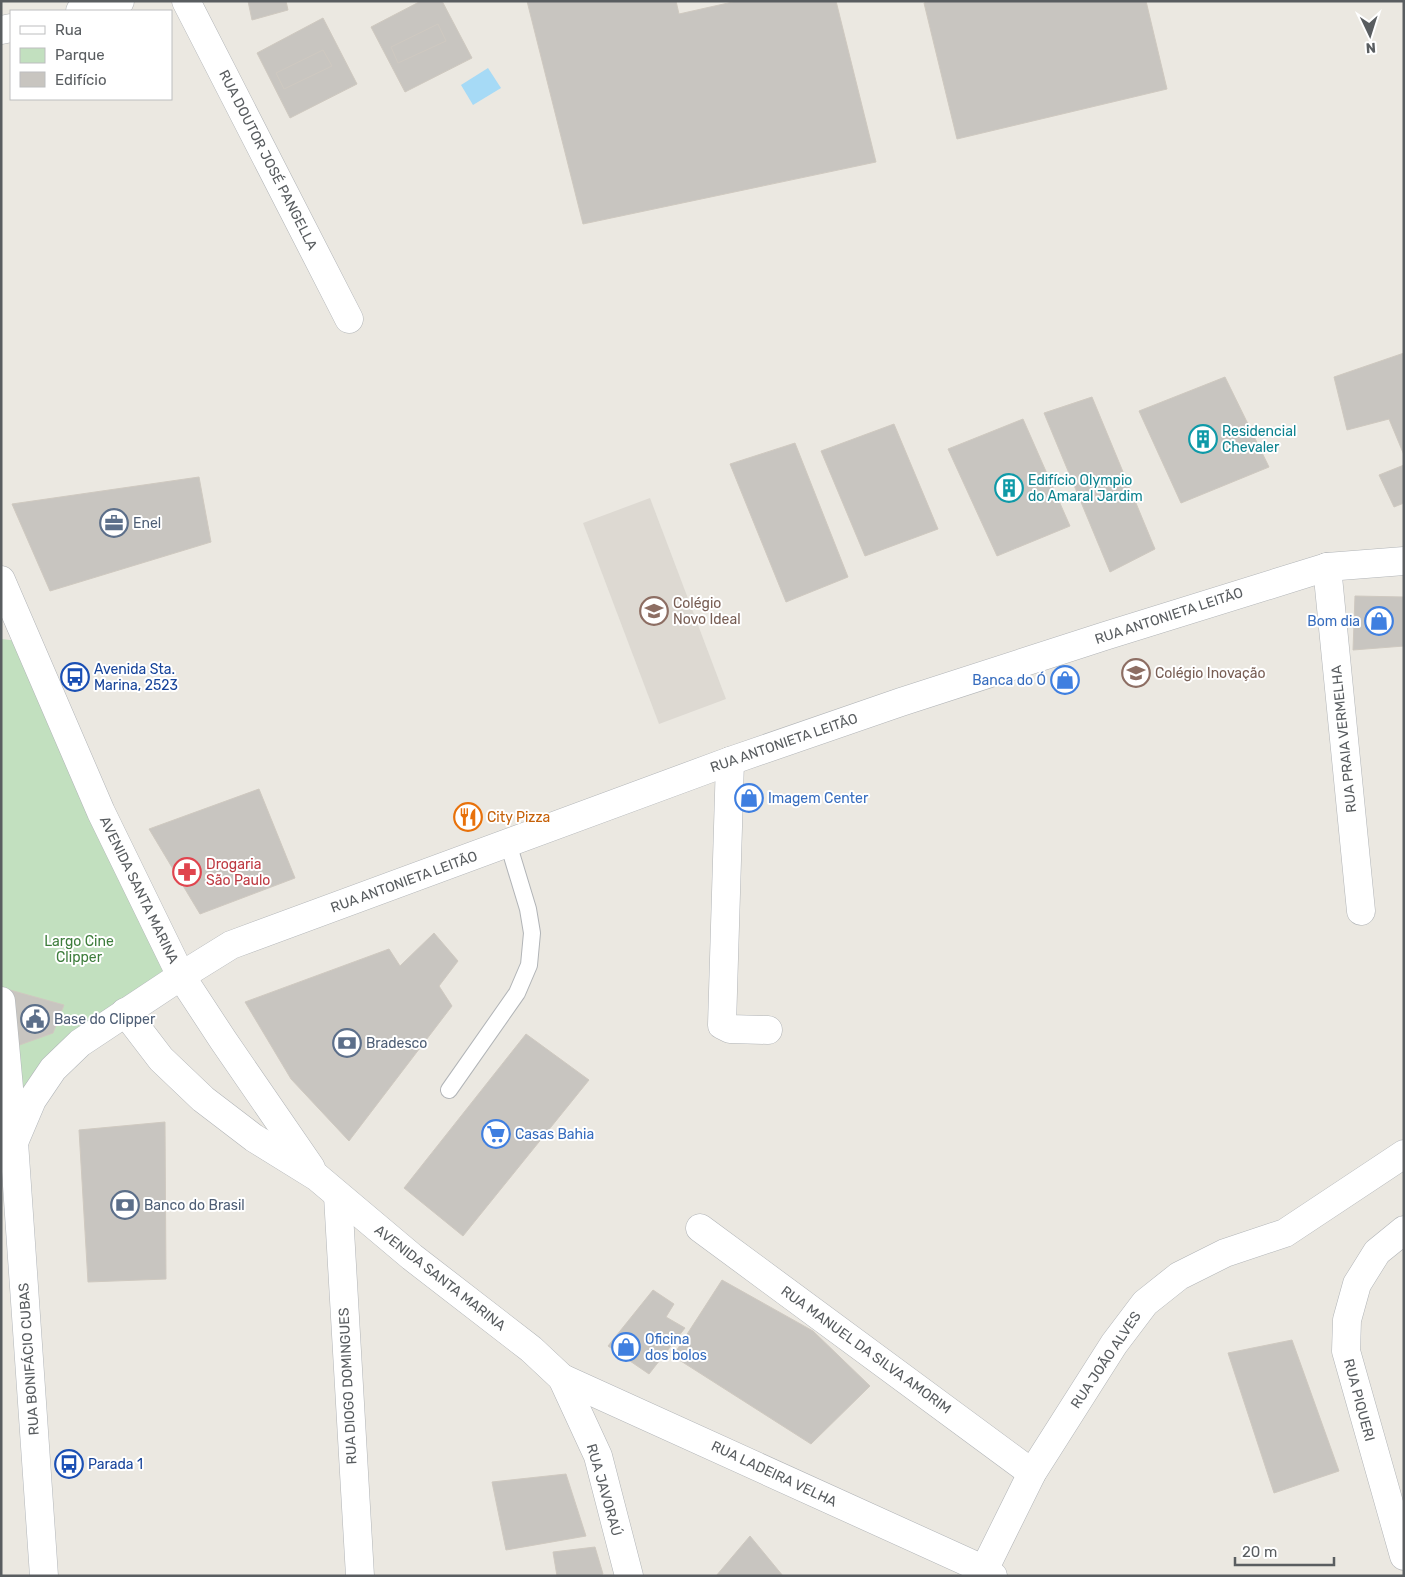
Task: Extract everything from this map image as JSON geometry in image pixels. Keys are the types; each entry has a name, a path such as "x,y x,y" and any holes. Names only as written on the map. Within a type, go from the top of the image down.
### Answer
{"street":[{"name":"RUA DOUTOR JOSÉ PANGELLA","path":"186,1 349,318"},
{"name":"RUA ANTONIETA LEITÃO","path":"181,976 231,945 730,761 901,702 1327,568 1404,560"},
{"name":"RUA PRAIA VERMELHA","path":"1327,568 1361,911"},
{"name":"AVENIDA SANTA MARINA","path":"1,580 101,812 181,976 228,1048 318,1177 412,1258 531,1349 562,1378"},
{"path":"730,761 722,1024 730,1029 768,1030"},
{"name":"RUA BONIFÁCIO CUBAS","path":"14,1142 32,1100 53,1069 80,1043 181,976"},
{"name":"RUA BONIFÁCIO CUBAS","path":"1,1000 14,1142 44,1576"},
{"name":"AVENIDA SANTA MARINA","path":"125,1012 161,1059 204,1099 254,1138 318,1177"},
{"name":"RUA JOÃO ALVES","path":"986,1574 1032,1473 1114,1344 1145,1303 1179,1276 1225,1253 1285,1233 1404,1154"},
{"name":"RUA DIOGO DOMINGUES","path":"338,1196 360,1576"},
{"name":"RUA MANUEL DA SILVA AMORIM","path":"700,1228 1032,1473"},
{"name":"RUA PIQUERI","path":"1404,1230 1377,1252 1357,1284 1347,1320 1346,1351 1404,1556"},
{"name":"RUA LADEIRA VELHA","path":"562,1378 986,1574"},
{"name":"RUA JAVORAÚ","path":"562,1378 598,1456 629,1576"}],"lane":[{"path":"449,1090 517,993 529,965 532,933 528,909 508,843"}],"shaded area":[{"name":"Colégio Novo Ideal","path":"650,498 726,699 659,724 583,523"}],"green space":[{"name":"Largo Cine Clipper","path":"1,639 28,642 181,976 80,1043 14,1142 1,998"}],"water":[{"path":"488,68 501,88 473,105 461,85"}],"building":[{"path":"248,1 286,1 288,10 252,20"},
{"path":"421,1 442,1 472,58 405,92 371,27"},
{"path":"527,1 676,1 679,14 737,1 836,1 876,162 583,224"},
{"path":"930,1 1146,1 1167,89 957,139 924,3"},
{"path":"323,18 357,84 290,118 257,53"},
{"path":"438,24 446,41 398,63 391,47"},
{"path":"323,50 332,66 284,89 276,73"},
{"path":"1404,353 1404,455 1389,419 1347,430 1334,377"},
{"name":"Residencial Chevaler","path":"1225,377 1269,467 1181,503 1139,411"},
{"path":"1092,397 1155,549 1110,572 1044,413"},
{"name":"Edifício Olympio do Amaral Jardim","path":"1023,419 1070,526 997,556 948,449"},
{"path":"894,424 938,529 865,556 821,451"},
{"path":"795,443 848,577 786,602 730,464"},
{"path":"1404,465 1404,503 1394,507 1379,475"},
{"name":"Enel","path":"199,477 211,542 50,591 12,504"},
{"name":"Bom dia","path":"1355,596 1404,597 1404,646 1353,650"},
{"path":"259,789 295,878 200,914 149,829"},
{"name":"Bradesco","path":"434,933 458,961 439,986 452,1006 349,1141 291,1079 245,1002 389,949 400,966"},
{"name":"Base do Clipper","path":"10,990 64,1005 53,1033 14,1047"},
{"name":"Casas Bahia","path":"526,1034 589,1080 463,1236 404,1188"},
{"name":"Banco do Brasil","path":"165,1122 166,1279 88,1282 79,1130"},
{"path":"722,1280 813,1331 870,1386 811,1444 673,1356"},
{"path":"653,1290 674,1304 666,1317 685,1328 649,1374 608,1346"},
{"path":"1292,1340 1339,1471 1274,1493 1228,1353"},
{"path":"566,1474 586,1536 506,1550 492,1482"},
{"path":"750,1536 783,1576 716,1576"},
{"path":"595,1547 603,1574 598,1576 557,1576 553,1552"}],"place":[{"name":"Residencial Chevaler","path":"1203,439"},
{"name":"Edifício Olympio do Amaral Jardim","path":"1009,488"},
{"name":"Enel","path":"114,523"},
{"name":"Colégio Novo Ideal","path":"654,611"},
{"name":"Bom dia","path":"1379,621"},
{"name":"Colégio Inovação","path":"1136,673"},
{"name":"Avenida Sta. Marina, 2523","path":"75,677"},
{"name":"Banca do Ó","path":"1065,680"},
{"name":"Imagem Center","path":"749,798"},
{"name":"City Pizza","path":"468,817"},
{"name":"Drogaria São Paulo","path":"187,872"},
{"name":"Base do Clipper","path":"35,1019"},
{"name":"Bradesco","path":"347,1043"},
{"name":"Casas Bahia","path":"496,1134"},
{"name":"Banco do Brasil","path":"125,1205"},
{"name":"Oficina dos bolos","path":"626,1347"},
{"name":"Parada 1","path":"69,1464"}]}
